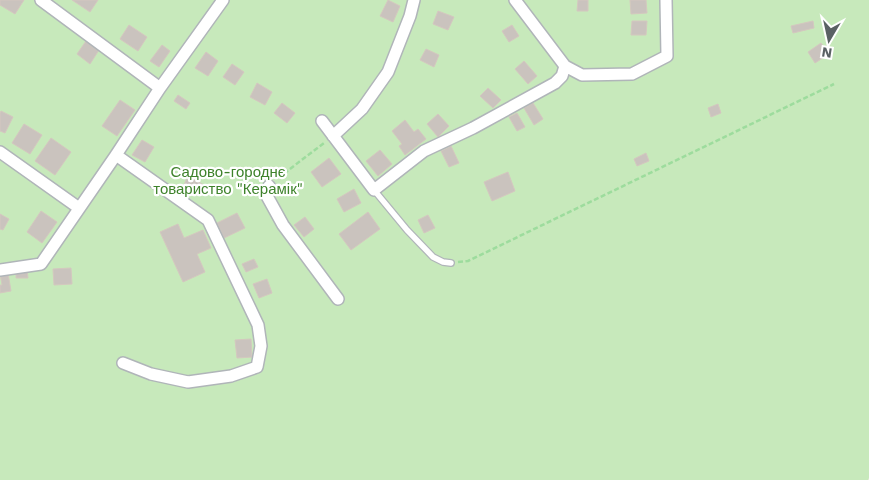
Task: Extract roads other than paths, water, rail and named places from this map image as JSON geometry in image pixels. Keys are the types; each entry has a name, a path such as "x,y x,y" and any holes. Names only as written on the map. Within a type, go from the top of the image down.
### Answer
{"street":[{"path":"41,0 160,88"},
{"path":"0,270 41,264 116,156 160,88 223,0"},
{"path":"333,136 362,109 388,72 410,16 414,0"},
{"path":"515,0 565,66 582,75 632,74 667,56 666,0"},
{"path":"322,121 374,190 424,152 473,128 555,83 562,76 565,66"},
{"path":"0,152 79,208"},
{"path":"116,156 208,220 258,325 262,346 258,367 231,376 188,382 151,374 123,363"},
{"path":"269,186 267,196 284,225 338,299"}],"lane":[{"path":"374,190 406,230 433,257 443,262 451,263"}],"park label":[{"name":"Садово-городнє товариство \"Керамік\"","path":"228,180"}]}
